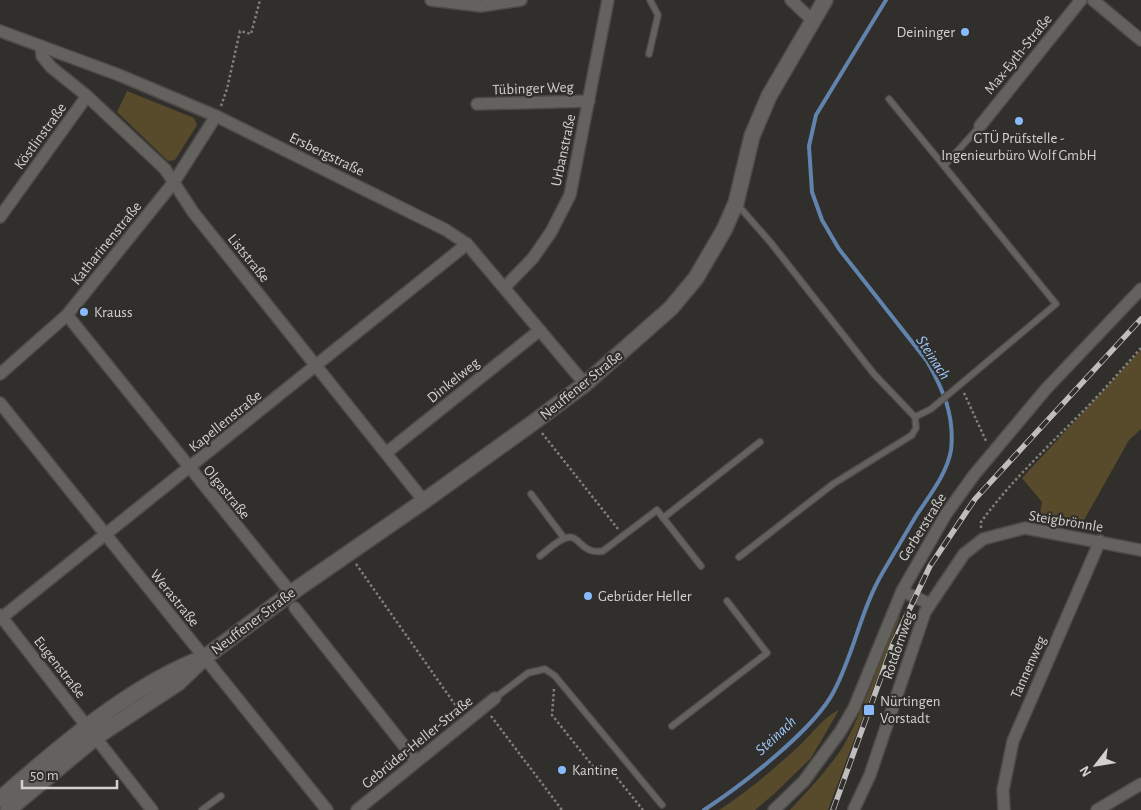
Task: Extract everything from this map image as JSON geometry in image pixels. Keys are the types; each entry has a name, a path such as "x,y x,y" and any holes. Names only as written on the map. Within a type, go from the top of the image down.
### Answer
{"main road":[{"name":"Neuffener Straße","path":"0,799 170,672 204,658 291,593 424,502 585,384 648,330 677,301 710,257 736,203 752,136 769,96 825,0"},
{"name":"Neuffener Straße","path":"8,810 92,732"}],"street":[{"path":"431,0 481,6 522,0"},
{"name":"Urbanstraße","path":"505,287 532,258 551,232 570,195 608,0"},
{"path":"791,0 812,20"},
{"name":"Max-Eyth-Straße","path":"980,126 1081,0"},
{"path":"1093,0 1141,40"},
{"name":"Ersbergstraße","path":"0,32 119,75 216,116 446,230 467,244 585,384"},
{"name":"Liststraße","path":"41,46 42,56 51,67 87,96 165,169 193,212 424,502"},
{"name":"Köstlinstraße","path":"0,217 87,96"},
{"name":"Tübinger Weg","path":"477,104 589,101"},
{"name":"Katharinenstraße","path":"0,374 67,315 174,182 216,116"},
{"name":"Kapellenstraße","path":"1,617 317,367 467,244"},
{"name":"Gerberstraße","path":"774,810 804,781 840,732 854,708 902,591 946,514 1046,389 1141,289"},
{"name":"Olgastraße","path":"67,315 189,469 291,593"},
{"name":"Dinkelweg","path":"386,453 540,330"},
{"name":"Werastraße","path":"0,403 327,810"},
{"name":"Steigbrönnle","path":"930,604 964,554 983,539 1025,528 1141,550"},
{"name":"Tannenweg","path":"1004,810 1003,790 1012,741 1100,541"},
{"path":"902,591 930,604"},
{"name":"Rotdornweg","path":"854,810 870,775 916,636 930,604"},
{"path":"295,608 416,761"},
{"name":"Eugenstraße","path":"1,617 92,732"},
{"name":"Gebrüder-Heller-Straße","path":"357,810 495,698"},
{"path":"92,732 152,810"},
{"path":"1096,810 1141,784"}],"lane":[{"path":"649,54 658,15 650,0"},
{"path":"890,99 1056,304 960,386 931,409 915,417"},
{"path":"944,166 980,126"},
{"path":"736,203 760,228 874,374 915,417 916,428 912,436 833,484 739,557"},
{"path":"663,518 760,442"},
{"path":"531,494 564,538"},
{"path":"540,556 564,538 577,539 585,549 593,553 603,551 658,510 701,566"},
{"path":"672,726 767,652 728,602"},
{"path":"495,698 528,673 545,669 555,676 662,805"},
{"path":"202,810 221,796"}],"path":[{"path":"216,116 227,89 240,31 251,34 260,0"},
{"path":"983,539 980,522 994,504 1141,348"},
{"path":"960,386 987,444 994,452"},
{"path":"545,437 623,536"},
{"path":"348,553 467,721"},
{"path":"555,676 552,715 599,774 609,768 643,810"},
{"path":"484,707 562,810"}],"shaded area":[{"path":"127,91 194,118 197,125 175,160 168,161 117,112"},
{"path":"1141,350 1141,429 1129,440 1079,529 1039,519 1042,502 1022,478"},
{"path":"897,616 900,617 828,810 790,810 825,771 844,745 866,698"},
{"path":"839,710 811,758 755,810 719,810 770,771 799,746 823,721"}],"waterway":[{"name":"Steinach","path":"704,810 776,756 811,722 824,706 834,691 847,662 875,586 942,476 949,459 952,438 949,414 943,392 933,371 839,249 822,220 812,192 809,146 816,115 886,0"}],"railway":[{"path":"833,810 893,644 930,566 975,499 1141,319"}],"place":[{"name":"Deininger","path":"965,32"},
{"name":"GTÜ Prüfstelle - Ingenieurbüro Wolf GmbH","path":"1019,121"},
{"name":"Krauss","path":"84,312"},
{"name":"Gebrüder Heller","path":"588,596"},
{"name":"Nürtingen Vorstadt","path":"869,710"},
{"name":"Kantine","path":"562,770"}]}
